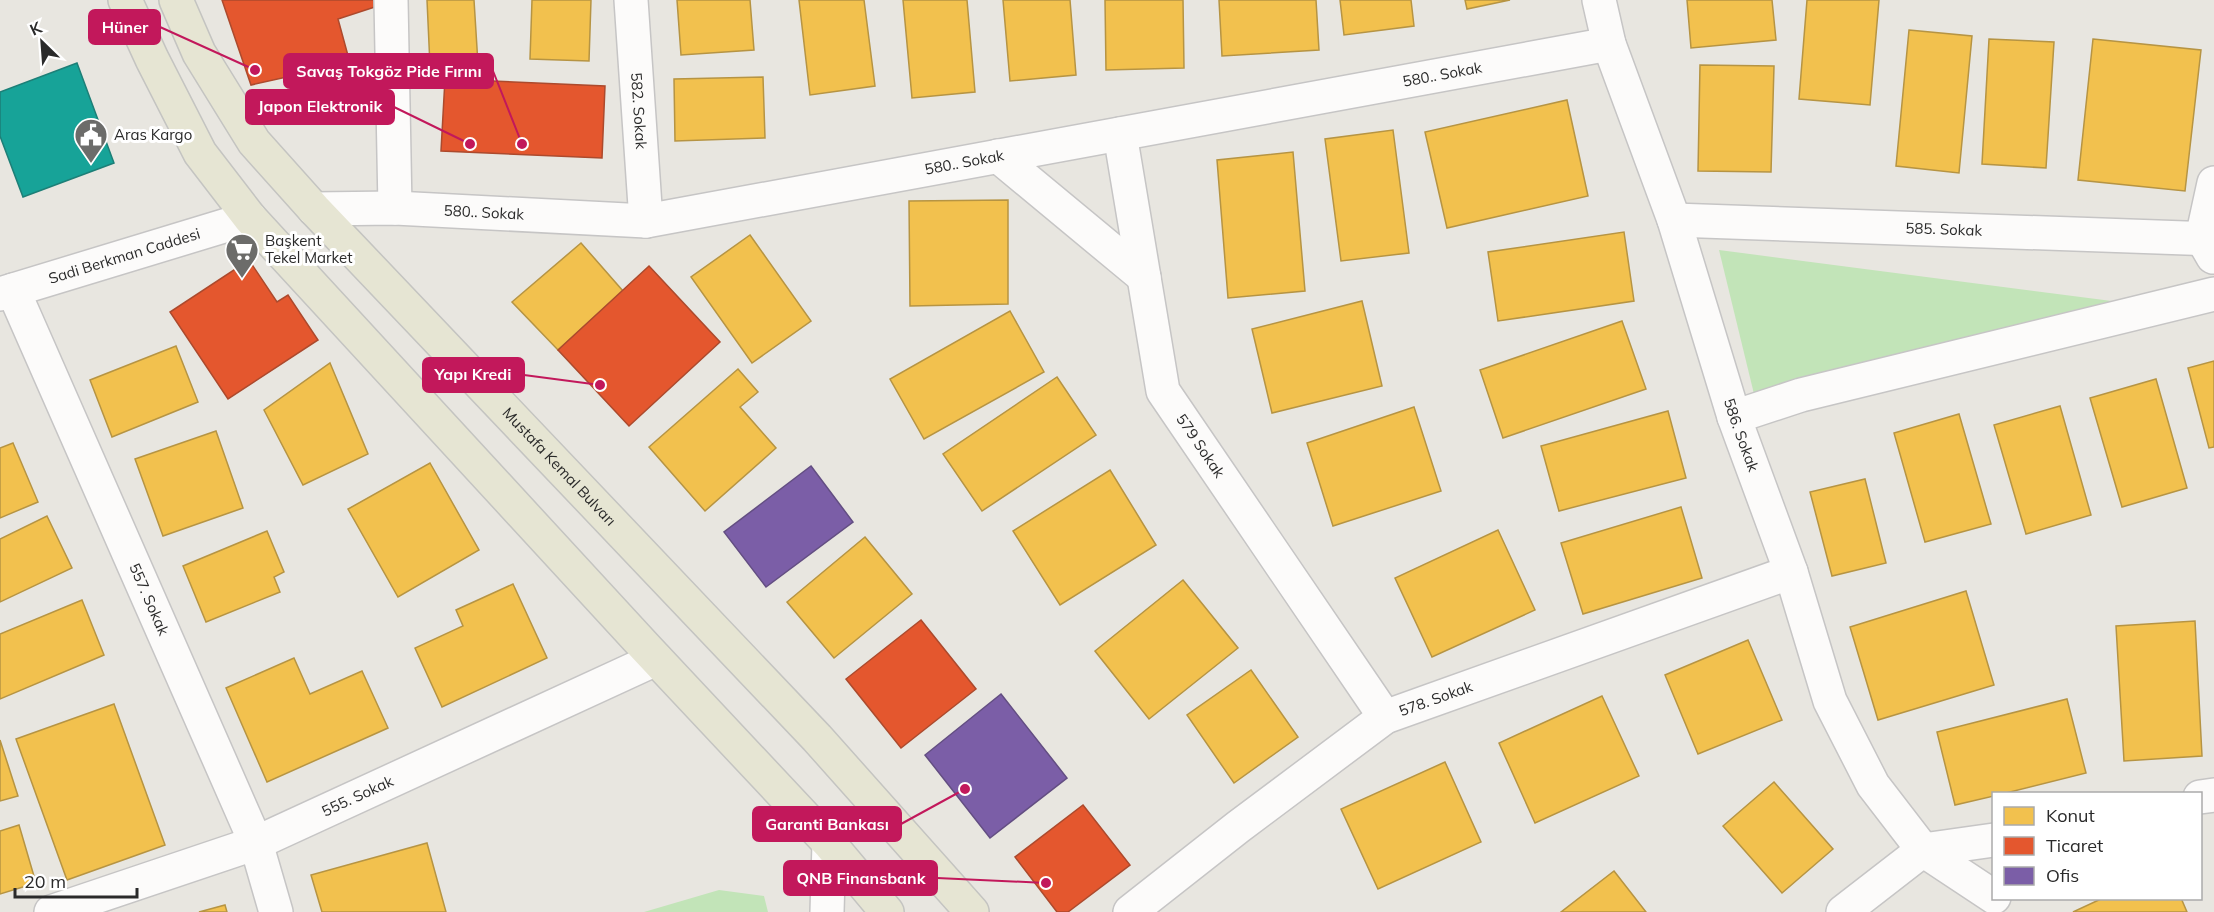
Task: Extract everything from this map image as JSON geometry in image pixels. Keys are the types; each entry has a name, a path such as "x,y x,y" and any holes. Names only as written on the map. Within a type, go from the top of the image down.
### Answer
{"main road":[{"path":"125,0 200,153 250,218 656,659 829,843 888,912"},
{"name":"Mustafa Kemal Bulvarı","path":"177,0 199,53 254,142 314,209 817,738 972,912"}],"street":[{"path":"391,0 395,208"},
{"name":"582. Sokak","path":"631,0 646,221"},
{"name":"586. Sokak","path":"1599,0 1609,44 1674,220 1734,417 1791,572 1830,701 1873,785 1923,850 1992,897"},
{"name":"580.. Sokak","path":"314,209 395,208 646,221 1609,44"},
{"name":"579 Sokak","path":"1120,134 1163,392 1385,717"},
{"path":"998,156 1144,277"},
{"path":"2210,246 2214,183"},
{"name":"Sadi Berkman Caddesi","path":"7,292 250,218"},
{"name":"585. Sokak","path":"1674,220 2210,246"},
{"name":"557. Sokak","path":"7,292 256,843 276,912"},
{"path":"1734,417 1802,395 2214,294"},
{"name":"578. Sokak","path":"1130,912 1238,827 1385,717 1791,572"},
{"name":"555. Sokak","path":"51,912 256,843 656,659"},
{"path":"1843,912 1923,850 1992,840"},
{"path":"827,912 829,843"},
{"name":"586. Sokak","path":"1997,900 2010,912"}],"green space":[{"path":"1719,250 2135,304 1754,394"},
{"path":"719,890 764,896 768,912 644,912"}],"building: Konut":[{"path":"427,0 474,0 478,64 430,66"},
{"path":"532,0 591,0 589,61 530,59"},
{"path":"677,0 750,0 754,50 681,55"},
{"path":"799,0 864,0 875,86 810,95"},
{"path":"903,0 967,0 975,92 912,98"},
{"path":"1003,0 1070,0 1076,75 1010,81"},
{"path":"1105,0 1183,0 1184,68 1106,70"},
{"path":"1219,0 1316,0 1319,50 1222,56"},
{"path":"1340,0 1411,0 1414,26 1344,35"},
{"path":"1465,0 1510,0 1467,9"},
{"path":"1687,0 1772,0 1776,40 1691,48"},
{"path":"1807,0 1879,0 1870,105 1799,99"},
{"path":"1909,30 1972,36 1959,173 1896,166"},
{"path":"1989,39 2054,42 2046,168 1982,164"},
{"path":"2093,39 2201,50 2185,191 2078,180"},
{"path":"1700,65 1774,66 1771,172 1698,171"},
{"path":"763,77 765,138 675,141 674,79"},
{"path":"1567,100 1588,196 1447,228 1425,132"},
{"path":"1393,130 1409,253 1341,261 1325,139"},
{"path":"1293,152 1305,291 1228,298 1217,160"},
{"path":"1008,200 1008,304 910,306 909,201"},
{"path":"1624,232 1634,301 1498,321 1488,252"},
{"path":"750,235 811,321 752,363 691,277"},
{"path":"581,243 623,291 558,350 512,302"},
{"path":"1362,301 1382,386 1272,413 1252,329"},
{"path":"1010,311 1044,372 924,439 890,379"},
{"path":"1622,321 1646,389 1503,438 1480,370"},
{"path":"176,346 198,402 112,437 90,380"},
{"path":"2214,361 2214,447 2209,448 2188,368"},
{"path":"330,363 368,454 303,485 264,410"},
{"path":"738,369 758,392 740,407 776,448 705,511 649,447"},
{"path":"1057,377 1096,435 982,511 943,454"},
{"path":"2156,379 2187,488 2122,507 2090,398"},
{"path":"2060,406 2091,515 2026,534 1994,425"},
{"path":"1414,407 1441,491 1333,526 1307,443"},
{"path":"1668,411 1686,478 1559,511 1541,446"},
{"path":"1959,414 1991,524 1925,542 1894,433"},
{"path":"216,431 243,508 163,536 135,459"},
{"path":"13,443 38,502 0,518 0,448"},
{"path":"430,463 479,550 398,597 348,509"},
{"path":"1110,470 1156,545 1060,605 1013,531"},
{"path":"1865,479 1886,563 1832,576 1810,492"},
{"path":"1681,507 1702,578 1583,614 1561,543"},
{"path":"47,516 72,568 0,602 0,539"},
{"path":"1498,530 1535,610 1432,657 1395,578"},
{"path":"267,531 284,572 274,577 280,592 206,622 183,566"},
{"path":"865,537 912,594 834,658 787,602"},
{"path":"1183,580 1238,648 1149,719 1095,651"},
{"path":"513,584 547,658 442,707 415,648 463,626 456,610"},
{"path":"1966,591 1994,685 1878,720 1850,627"},
{"path":"82,600 104,655 0,699 0,634"},
{"path":"2195,621 2202,756 2124,761 2116,626"},
{"path":"1748,640 1782,720 1698,754 1665,675"},
{"path":"294,658 310,694 362,671 388,728 267,782 226,688"},
{"path":"1251,670 1298,737 1234,783 1187,715"},
{"path":"1602,696 1639,776 1535,823 1499,743"},
{"path":"2067,699 2086,773 2010,792 1992,792 1992,796 1955,805 1937,732"},
{"path":"114,704 165,845 67,880 16,739"},
{"path":"0,740 18,796 0,801"},
{"path":"1445,762 1481,842 1378,889 1341,809"},
{"path":"1774,782 1833,849 1782,893 1723,826"},
{"path":"19,825 36,883 0,894 0,831"},
{"path":"427,843 446,912 322,912 311,875"},
{"path":"1614,871 1646,912 1561,912"},
{"path":"2099,900 2182,900 2187,912 2073,912"},
{"path":"225,905 227,912 199,912"}],"building: Ticaret":[{"path":"222,0 383,0 384,4 338,19 350,63 251,85"},
{"path":"445,79 605,86 602,158 441,151"},
{"path":"249,260 277,302 288,295 318,340 228,399 170,312"},
{"path":"649,266 720,342 629,426 558,350"},
{"path":"921,620 976,689 901,748 846,679"},
{"path":"1083,805 1130,865 1068,912 1057,912 1015,857"}],"building: Ofis":[{"path":"811,466 853,522 766,587 724,532"},
{"path":"1001,694 1067,778 990,838 925,755"}],"building: Kamu":[{"path":"77,63 114,163 23,197 0,136 0,92"}],"place":[{"name":"Hüner","path":"255,70"},
{"name":"Japon Elektronik","path":"470,144"},
{"name":"Savaş Tokgöz Pide Fırını","path":"522,144"},
{"name":"Aras Kargo","path":"91,164"},
{"name":"Başkent Tekel Market","path":"242,279"},
{"name":"Yapı Kredi","path":"600,385"},
{"name":"Garanti Bankası","path":"965,789"},
{"name":"QNB Finansbank","path":"1046,883"}]}
